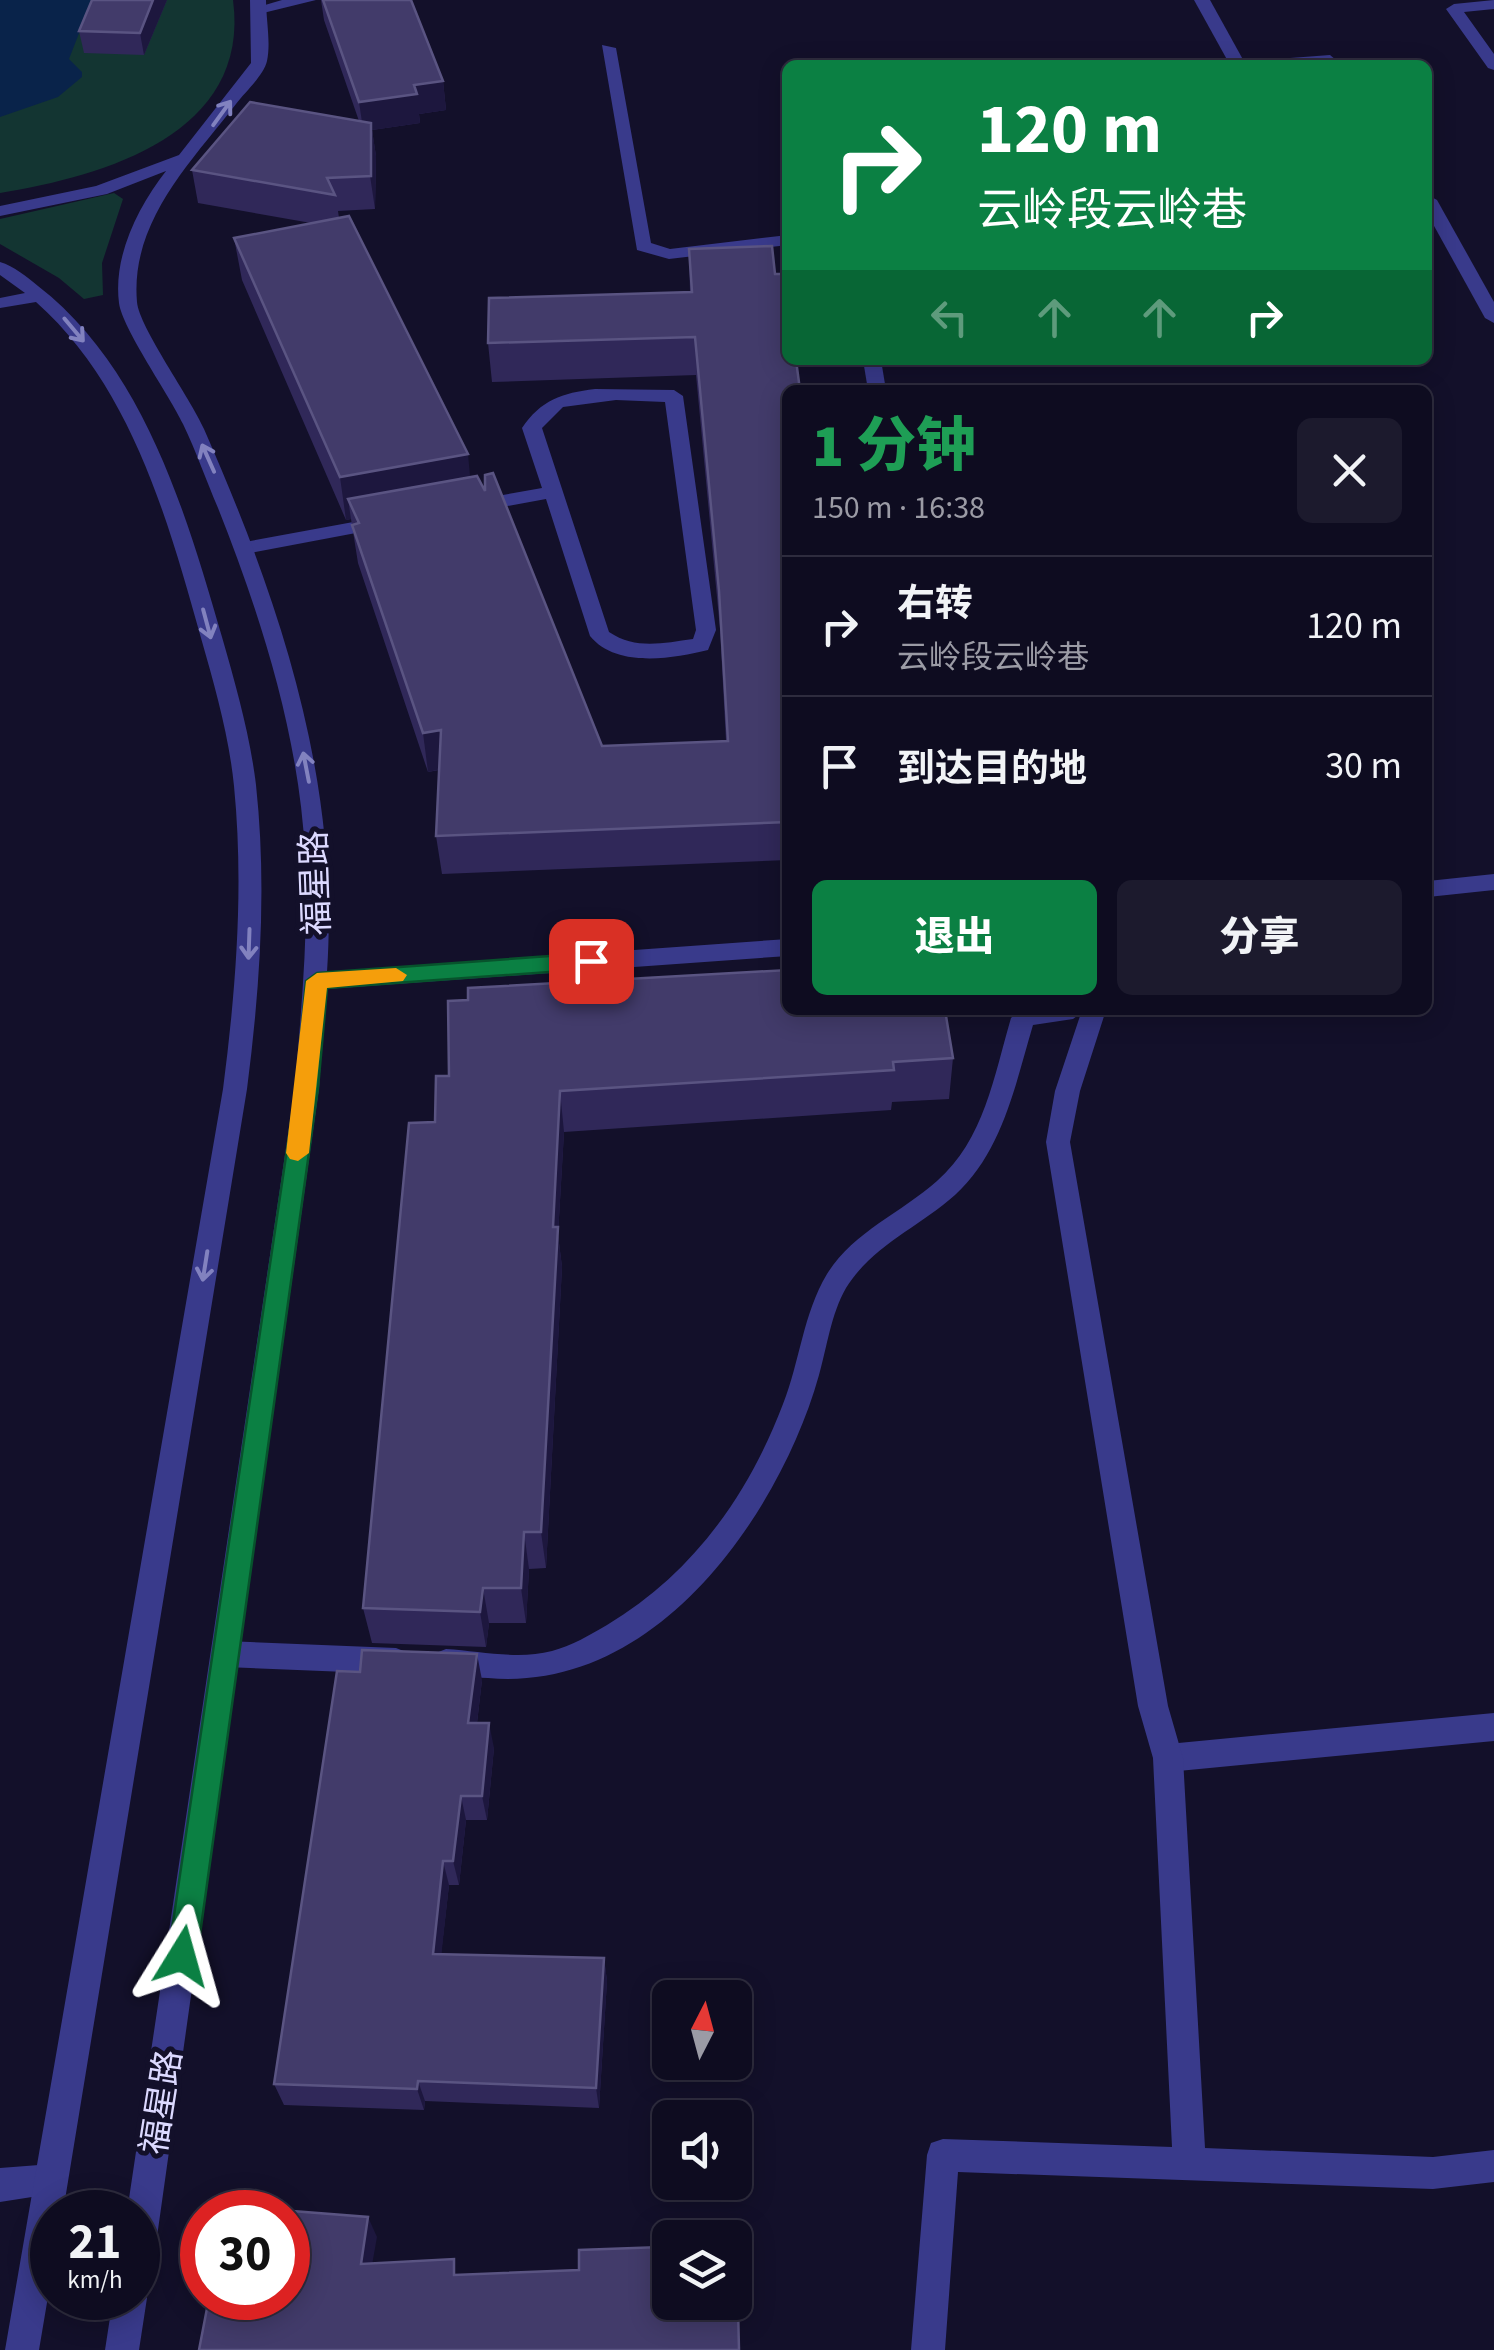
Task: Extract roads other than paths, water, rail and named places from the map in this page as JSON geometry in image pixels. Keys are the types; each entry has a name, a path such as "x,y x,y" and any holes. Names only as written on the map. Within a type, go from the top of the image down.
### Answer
{"street":[{"path":"259,4 308,0"},
{"path":"1202,0 1235,60"},
{"name":"福星路","path":"147,2190 307,1088 317,981 316,851 308,773 286,675 245,548 193,424 128,308 130,257 154,198 259,63 259,4"},
{"path":"1494,4 1454,9 1494,65"},
{"path":"608,48 643,246 669,254 782,241"},
{"path":"0,211 101,190 182,159"},
{"path":"1432,207 1494,318"},
{"name":"福星路","path":"0,267 70,323 102,365 172,516 224,686 245,782 250,858 247,994 236,1089 22,2350"},
{"path":"0,303 41,296"},
{"path":"674,396 706,630 701,645 642,652 615,646 600,636 553,492 532,428 545,410 574,398 674,396"},
{"path":"457,510 553,492"},
{"path":"245,548 399,520"},
{"path":"1432,889 1494,882"},
{"path":"317,981 782,947"},
{"path":"226,1654 546,1666 588,1650 663,1606 722,1546 781,1446 807,1378 822,1312 837,1281 857,1254 887,1228 944,1190 981,1147 995,1117 1024,1018 1042,1015"},
{"path":"1093,1015 1084,1053 1065,1090 1058,1142 1153,1706 1168,1758 1189,2165"},
{"path":"1168,1758 1494,1727"},
{"path":"928,2350 943,2156 1433,2174 1494,2166"},
{"path":"0,2185 52,2180"},
{"path":"122,2350 127,2320"}],"water":[{"path":"0,0 92,0 69,59 82,77 58,97 0,117"}]}
